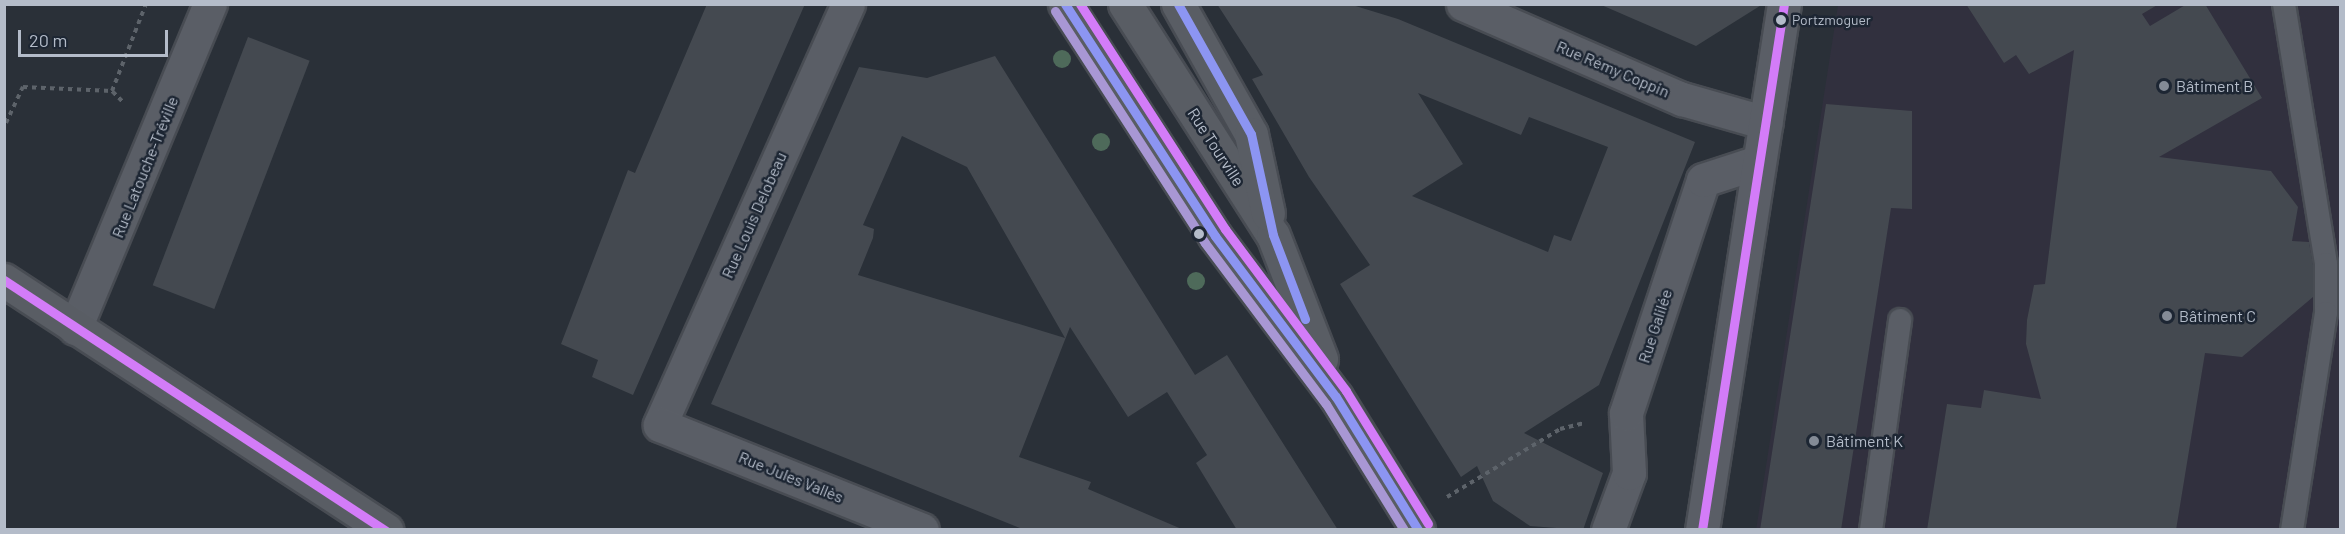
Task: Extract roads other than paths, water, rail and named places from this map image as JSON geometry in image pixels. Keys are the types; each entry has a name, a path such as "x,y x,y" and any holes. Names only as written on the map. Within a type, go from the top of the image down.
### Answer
{"main road":[{"name":"Rue Tourville","path":"1065,4 1215,236 1336,397 1415,524"},
{"name":"Rue Tourville","path":"1125,4 1273,235 1336,397"},
{"path":"1178,4 1251,134 1273,235"},
{"path":"4,280 386,530"}],"street":[{"name":"Rue Latouche-Tréville","path":"75,328 210,4"},
{"name":"Rue Louis Delobeau","path":"660,425 848,4"},
{"name":"Rue Rémy Coppin","path":"1463,4 1682,99 1766,123"},
{"path":"1702,530 1753,227 1758,162 1784,4"},
{"name":"Rue Galilée","path":"1608,530 1629,473 1626,413 1703,180 1758,162"},
{"name":"Rue Jules Vallès","path":"660,425 922,530"}],"lane":[{"path":"2284,4 2326,264 2326,313 2292,530"},
{"path":"1871,530 1900,320"}],"place":[{"name":"Portzmoguer","path":"1781,20"},
{"name":"Bâtiment B","path":"2164,86"},
{"name":"Bâtiment C","path":"2167,316"},
{"name":"Bâtiment K","path":"1814,441"}]}
